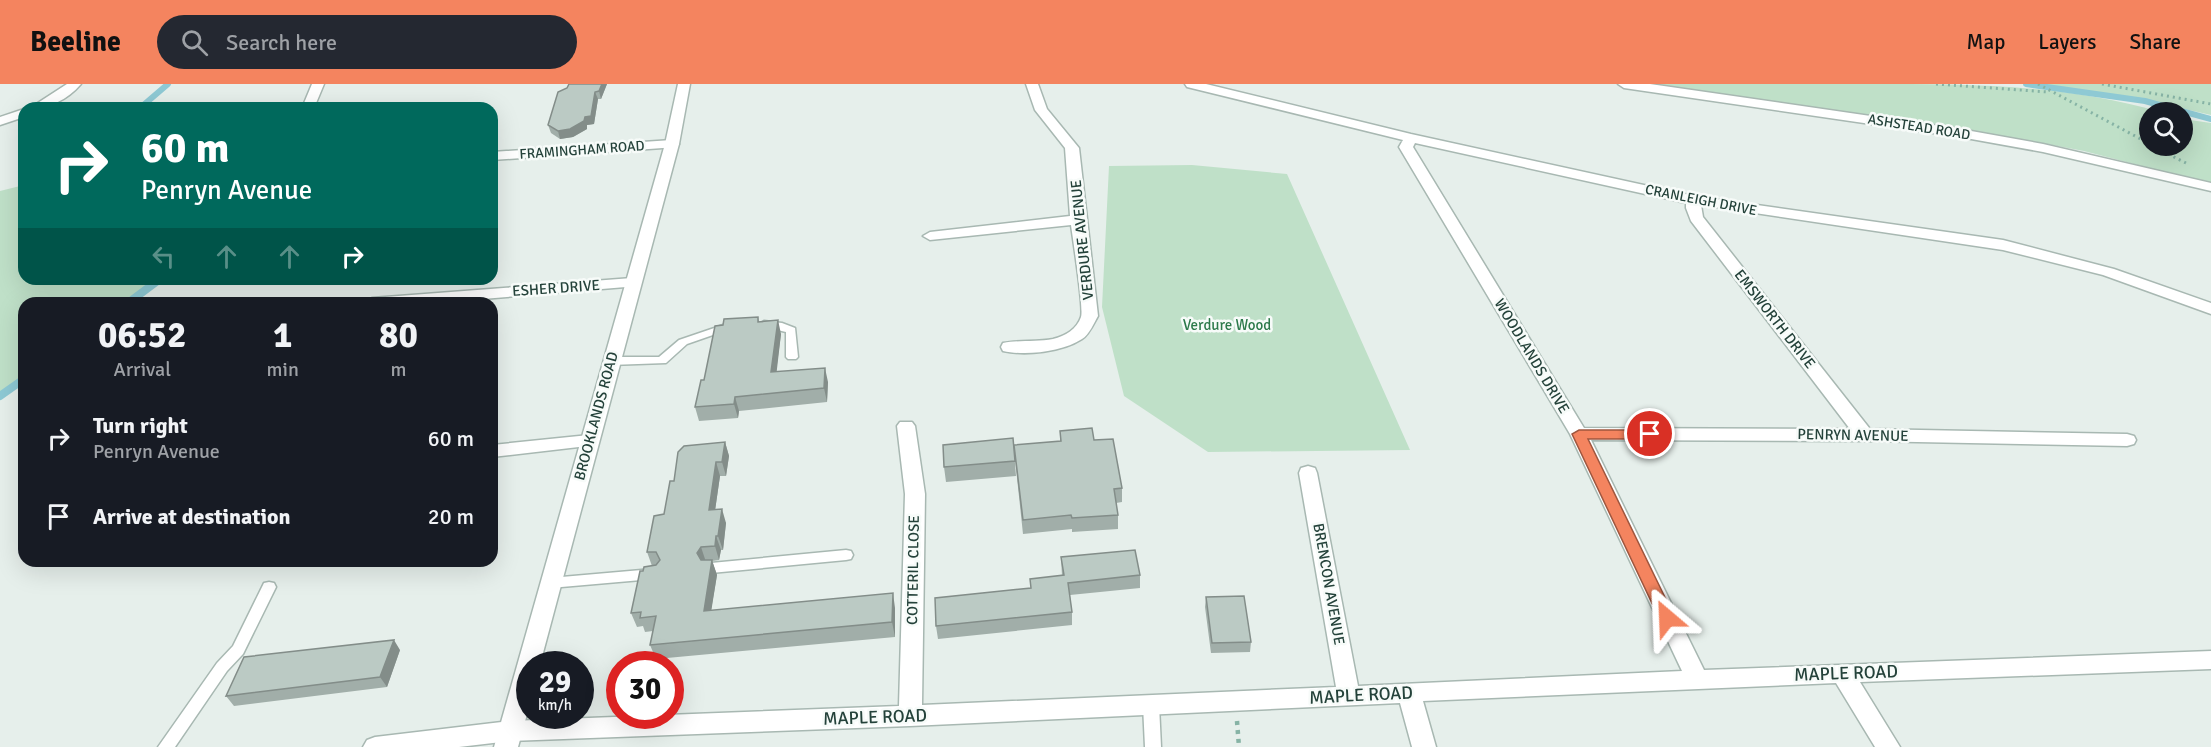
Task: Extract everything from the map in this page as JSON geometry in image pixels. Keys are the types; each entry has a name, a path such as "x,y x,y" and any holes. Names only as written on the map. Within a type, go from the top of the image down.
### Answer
{"street":[{"path":"49,102 75,84"},
{"path":"310,102 318,84"},
{"name":"BROOKLANDS ROAD","path":"508,739 610,362 672,144 684,84"},
{"name":"VERDURE AVENUE","path":"1010,347 1026,348 1059,343 1078,335 1090,316 1072,148 1041,110 1032,84"},
{"name":"CRANLEIGH DRIVE","path":"1191,84 1411,138 1694,200 2003,245 2104,270 2211,309"},
{"name":"ASHSTEAD ROAD","path":"1624,84 1960,133 2043,148 2211,187"},
{"path":"0,122 18,115"},
{"name":"WOODLANDS DRIVE","path":"1411,138 1406,147 1579,434 1697,679"},
{"name":"FRAMINGHAM ROAD","path":"498,156 672,144"},
{"name":"EMSWORTH DRIVE","path":"1694,200 1693,208 1696,218 1865,435"},
{"path":"930,236 1078,220"},
{"name":"ESHER DRIVE","path":"450,297 632,283"},
{"name":"COTTERIL CLOSE","path":"906,426 915,494 910,716"},
{"name":"PENRYN AVENUE","path":"1579,434 1865,435 2127,440"},
{"path":"498,450 589,441"},
{"name":"BRENCON AVENUE","path":"1308,473 1349,696"},
{"name":"MAPLE ROAD","path":"375,747 910,716 1697,679 2211,660"},
{"path":"1842,673 1888,747"},
{"path":"1409,693 1424,747"}],"lane":[{"path":"610,362 662,360 683,342 698,335 744,325 768,324 791,330 792,357"},
{"path":"711,568 846,555"},
{"path":"550,584 656,573"},
{"path":"166,747 222,667 238,650 269,587"},
{"path":"1151,705 1153,747"}],"path":[{"path":"1936,84 2051,93"},
{"path":"2102,84 2211,104"},
{"path":"2039,85 2139,139"},
{"path":"2173,156 2189,164"}],"green space":[{"path":"1646,84 1980,85 2089,96 2139,107 2139,156 2193,156 2193,120 2211,123 2211,184 2084,151 2025,140"},
{"path":"2043,84 2211,84 2211,115 2193,111 2193,102 2154,102"},
{"name":"Verdure Wood","path":"1192,165 1287,174 1410,450 1208,452 1124,396 1102,307 1109,166"},
{"path":"18,186 18,285 152,285 136,297 18,297 18,383 0,396 0,191"}],"building":[{"path":"569,84 602,84 599,91 595,92 591,116 585,117 584,121 570,129 558,131 548,125 558,92 567,88"},
{"path":"758,317 758,322 778,320 771,372 825,368 824,388 735,397 734,404 695,407 701,380 704,380 715,326 723,325 724,319"},
{"path":"1092,428 1094,440 1113,439 1122,488 1114,489 1118,515 1072,518 1071,515 1023,520 1014,445 1061,441 1060,431"},
{"path":"1013,438 1015,461 944,467 943,445"},
{"path":"725,442 722,462 716,462 709,510 722,509 718,536 716,536 715,546 701,547 697,553 701,560 712,560 704,611 893,593 892,622 650,645 656,616 640,618 641,612 631,613 640,571 643,571 644,567 656,565 660,560 656,552 647,552 654,516 664,514 670,481 674,481 678,452 684,446"},
{"path":"1135,550 1140,575 1068,583 1072,612 936,626 935,598 1031,588 1030,579 1064,575 1061,557"},
{"path":"1244,596 1251,642 1212,643 1206,597"},
{"path":"394,640 380,677 226,696 244,657"}],"waterway":[{"path":"147,102 168,84"},
{"path":"2026,84 2145,101 2211,119"},
{"path":"136,297 152,285"},
{"path":"0,396 18,383"}],"route":[{"path":"1650,434 1579,434 1667,618"}]}
